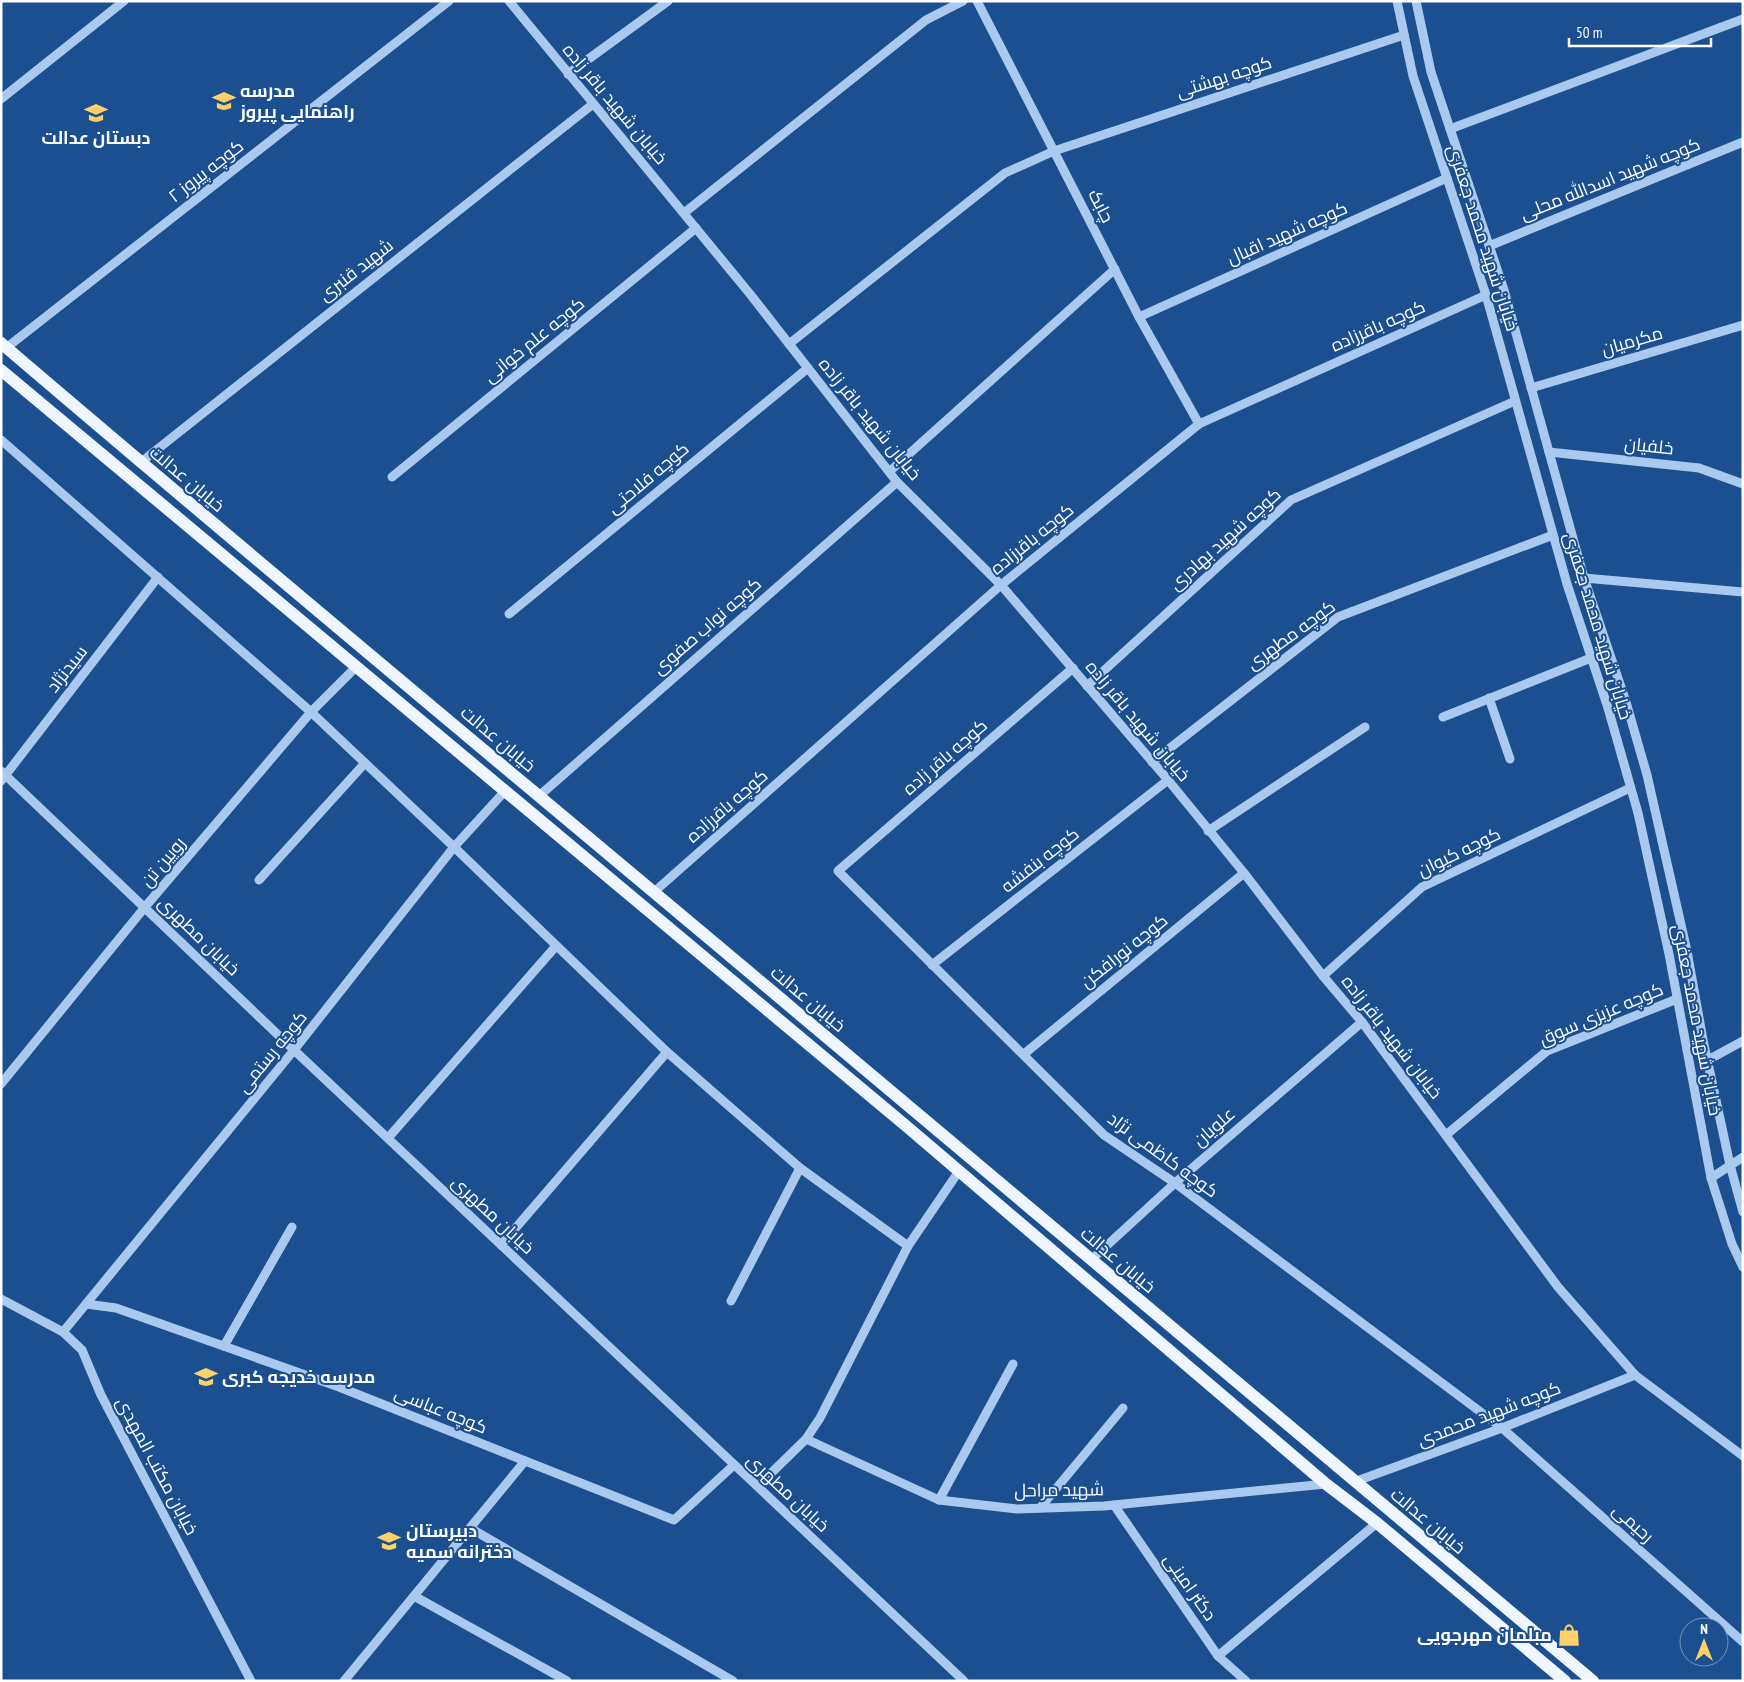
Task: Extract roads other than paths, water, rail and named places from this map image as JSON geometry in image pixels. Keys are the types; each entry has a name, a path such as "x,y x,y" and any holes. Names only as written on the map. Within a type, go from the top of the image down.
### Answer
{"main road":[{"name":"خیابان عدالت","path":"4,345 140,462 1593,1681"},
{"name":"خیابان عدالت","path":"1,370 959,1171 1326,1484 1377,1523 1565,1681"}],"street":[{"path":"1,99 124,1"},
{"name":"کوچه پیروز ۲","path":"4,345 448,1"},
{"name":"خیابان شهید باقر زاده","path":"509,1 684,213 897,482 1002,585 1168,780 1244,873 1362,1022 1558,1287 1634,1374 1743,1456"},
{"path":"568,74 668,1"},
{"path":"684,213 926,20 963,1"},
{"name":"چابک","path":"977,1 1115,270 1200,424"},
{"name":"خیابان شهید محمد جعفری","path":"1397,1 1413,76 1486,295 1553,535 1608,708 1638,813 1693,1077 1711,1178 1732,1244 1743,1267"},
{"name":"خیابان شهید محمد جعفری","path":"1416,1 1431,72 1504,290 1584,578 1626,702 1647,775 1687,951 1730,1165 1743,1212"},
{"path":"1450,129 1743,19"},
{"name":"کوچه بهشتی","path":"789,344 1005,173 1054,151 1404,35"},
{"name":"شهید قنبری","path":"140,462 593,104"},
{"name":"کوچه شهید اسدالله محلی","path":"1489,246 1743,142"},
{"name":"کوچه شهید اقبال","path":"1140,317 1447,178"},
{"name":"کوچه علم خوانی","path":"392,477 696,228"},
{"path":"890,471 1115,270"},
{"name":"کوچه باقرزاده","path":"654,892 1002,585 1200,424 1486,295"},
{"name":"مکرمیان","path":"1531,388 1743,325"},
{"name":"کوچه فلاحتی","path":"509,614 808,368"},
{"name":"کوچه شهید بهادری","path":"1088,686 1291,500 1516,402"},
{"path":"1,440 311,712 667,1052 800,1168 908,1246"},
{"name":"خلفیان","path":"1549,452 1699,468 1743,484"},
{"name":"کوچه نواب صفوی","path":"539,796 897,482"},
{"name":"کوچه مطهری","path":"1152,762 1338,617 1553,535"},
{"name":"سیدنژاد","path":"3,776 158,577"},
{"path":"1584,578 1743,592"},
{"path":"1443,717 1591,658"},
{"name":"رویین تن","path":"1,1084 145,907 311,712 356,667"},
{"name":"کوچه باقر زاده","path":"838,871 1073,668"},
{"path":"1489,698 1510,760"},
{"path":"1208,831 1365,726"},
{"path":"259,880 365,763"},
{"name":"خیابان مطهری","path":"3,776 145,907 294,1050 964,1681"},
{"name":"کوچه بنفشه","path":"932,965 1168,780"},
{"name":"کوچه کیوان","path":"1324,976 1422,887 1630,788"},
{"name":"کوچه رستمی","path":"63,1332 294,1050 454,848 505,792"},
{"name":"کوچه کاظمی نژاد","path":"838,871 1104,1135 1174,1183 1502,1428"},
{"name":"کوچه نورافکن","path":"1024,1054 1244,873"},
{"path":"388,1138 556,946"},
{"name":"کوچه عزیزی سوق","path":"1446,1135 1547,1051 1677,999"},
{"name":"علویان","path":"1091,1260 1174,1183 1362,1022"},
{"path":"1708,1060 1743,1041"},
{"path":"502,1245 667,1052"},
{"path":"1711,1178 1743,1157"},
{"path":"731,1301 800,1168"},
{"path":"758,1486 806,1439 820,1418 908,1246 959,1171"},
{"path":"224,1346 292,1227"},
{"name":"خیابان مکتب المهدی","path":"1,1299 63,1332 82,1350 101,1395 251,1681"},
{"name":"کوچه عباسی","path":"86,1304 116,1308 339,1387 674,1520 734,1465"},
{"path":"939,1500 1013,1364"},
{"name":"کوچه شهید محمدی","path":"1354,1482 1502,1428 1634,1374"},
{"path":"1040,1508 1122,1408"},
{"name":"رحیمی","path":"1502,1428 1743,1642"},
{"name":"شهید مراحل","path":"806,1439 939,1500 1017,1509 1114,1505 1326,1484"},
{"path":"344,1681 525,1461"},
{"name":"دکتر امینی","path":"1114,1505 1218,1656 1246,1681"},
{"path":"1218,1656 1377,1523"},
{"path":"470,1528 733,1681"},
{"path":"414,1596 566,1681"}],"place":[{"name":"مدرسه راهنمایی پیروز","path":"224,101"},
{"name":"دبستان عدالت","path":"96,113"},
{"name":"مدرسه خدیجه کبری","path":"206,1377"},
{"name":"دبیرستان دخترانه سمیه","path":"389,1541"},
{"name":"مبلمان مهرجویی","path":"1569,1635"}]}
